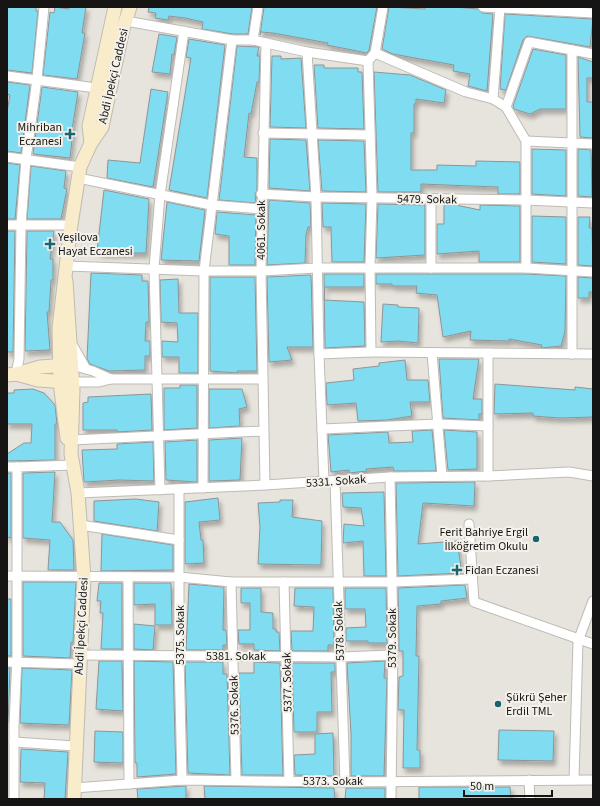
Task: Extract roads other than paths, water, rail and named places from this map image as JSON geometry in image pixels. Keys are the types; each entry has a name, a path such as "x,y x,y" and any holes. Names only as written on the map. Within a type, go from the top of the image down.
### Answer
{"main road":[{"name":"Abdi İpekçi Caddesi","path":"91,143 89,126 96,88 115,7"},
{"name":"Abdi İpekçi Caddesi","path":"72,459 72,440 67,402 64,335 60,312 66,281 66,266 71,225 79,172 91,143 102,127 130,7"},
{"path":"40,367 49,359 64,335"},
{"path":"11,375 40,367 66,365"},
{"path":"11,375 33,380 66,382"},
{"path":"33,380 52,388 67,402"},
{"name":"Abdi İpekçi Caddesi","path":"67,402 65,431 78,493 84,578 79,659 74,793"}],"street":[{"path":"11,375 19,359 21,225 26,159 37,79 44,7"},
{"path":"253,40 258,7"},
{"path":"371,352 370,268 372,198 368,61 375,53 383,7"},
{"path":"483,7 593,12"},
{"path":"493,99 500,8"},
{"path":"126,22 232,40 253,40 307,52 368,61"},
{"path":"160,490 154,268 160,195 184,31"},
{"path":"203,488 204,271 232,40"},
{"path":"506,107 529,42 593,54"},
{"name":"4061. Sokak","path":"265,485 260,271 266,43"},
{"path":"572,50 572,354"},
{"path":"307,52 316,197 319,354 324,482"},
{"path":"375,53 466,92 493,99 506,107 526,141 526,268"},
{"path":"7,76 96,88"},
{"path":"263,133 370,135"},
{"path":"526,141 593,144"},
{"path":"7,157 26,159 79,172 160,195 211,205 262,209"},
{"name":"5479. Sokak","path":"261,194 316,197 525,200 593,203"},
{"path":"431,199 431,268"},
{"path":"7,225 71,225"},
{"path":"66,266 204,271 260,271 317,268 526,268 593,272"},
{"path":"64,335 86,368"},
{"path":"319,354 371,352 593,354"},
{"path":"432,353 442,476"},
{"path":"488,353 488,476"},
{"path":"66,365 86,368 111,379"},
{"path":"66,382 92,382 111,379 262,379"},
{"path":"67,402 80,386 92,382"},
{"path":"322,429 438,424 488,426"},
{"path":"72,440 263,431"},
{"path":"7,467 17,467 72,459"},
{"path":"14,799 10,789 14,742 10,725 17,662 17,467"},
{"name":"5331. Sokak","path":"78,493 324,482 390,476 488,476 569,472 593,476"},
{"name":"5379. Sokak","path":"390,476 392,655 391,799"},
{"name":"5378. Sokak","path":"335,481 337,583 345,782"},
{"name":"5375. Sokak","path":"179,489 182,780"},
{"path":"469,524 474,602 578,641 593,644"},
{"path":"80,525 179,540"},
{"path":"7,576 84,578 180,577 231,582 337,583 472,579"},
{"path":"128,577 129,784"},
{"name":"5376. Sokak","path":"231,582 236,780"},
{"name":"5377. Sokak","path":"284,582 289,781"},
{"path":"574,780 578,641 593,601"},
{"name":"5381. Sokak","path":"7,662 128,655 340,657 392,655"},
{"path":"14,742 75,746"},
{"name":"5373. Sokak","path":"74,793 129,784 182,780 345,782 593,780"},
{"path":"529,780 530,799"}],"place":[{"name":"Mihriban Eczanesi","path":"70,134"},
{"name":"Yeşilova Hayat Eczanesi","path":"50,244"},
{"name":"Ferit Bahriye Ergil İlköğretim Okulu","path":"536,539"},
{"name":"Fidan Eczanesi","path":"457,570"},
{"name":"Şükrü Şeher Erdil TML","path":"498,704"}]}
